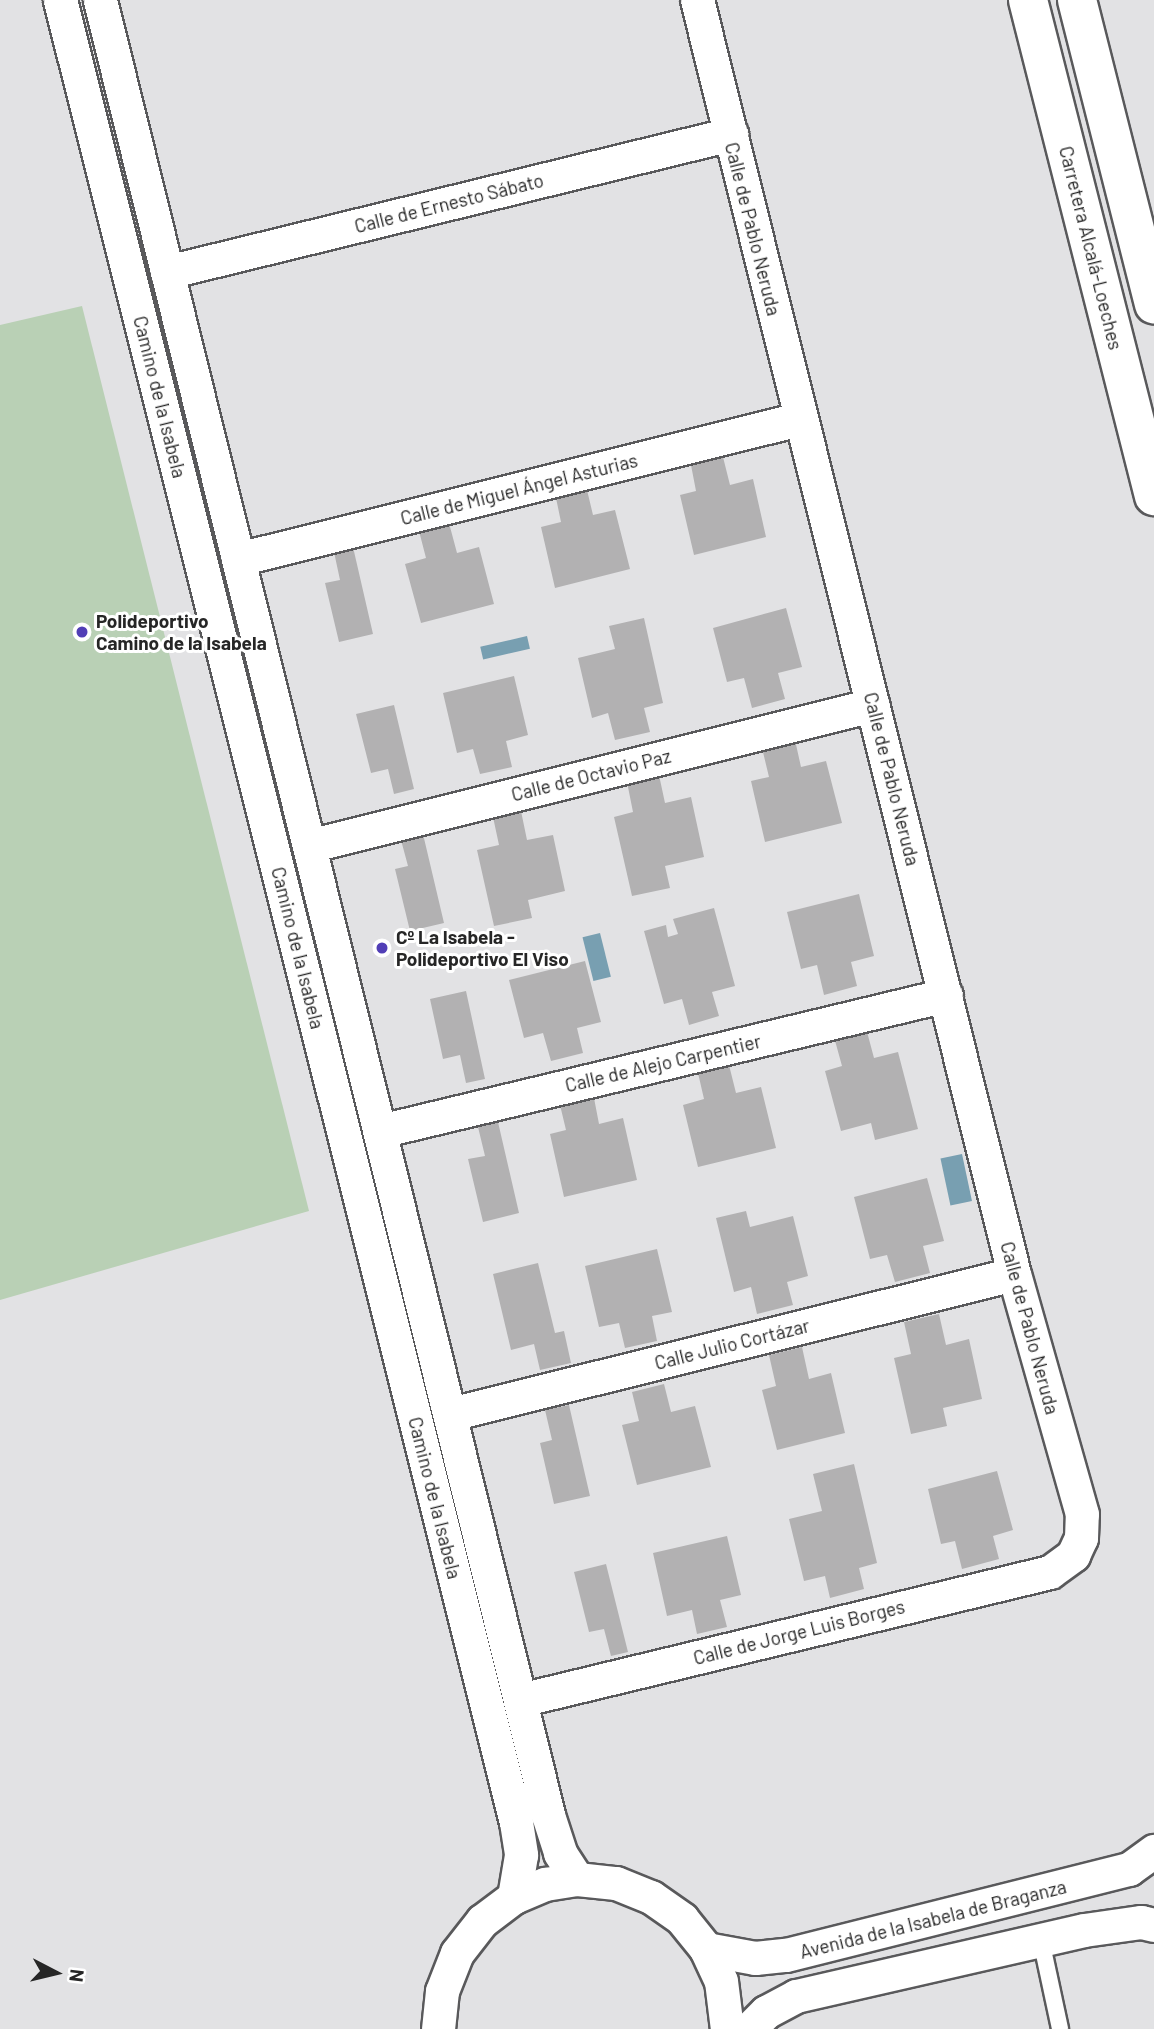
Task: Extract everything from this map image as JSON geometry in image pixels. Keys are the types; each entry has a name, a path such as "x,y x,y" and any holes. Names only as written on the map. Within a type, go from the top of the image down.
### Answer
{"main road":[{"name":"Carretera Alcalá-Loeches","path":"1028,0 1154,496"},
{"path":"1077,0 1154,304"}],"street":[{"name":"Camino de la Isabela","path":"60,0 516,1822 521,1855 514,1897"},
{"name":"Camino de la Isabela","path":"100,0 520,1700 560,1853 577,1879"},
{"name":"Calle de Pablo Neruda","path":"696,0 1014,1274 1082,1514 1081,1538 1073,1555"},
{"name":"Calle de Ernesto Sábato","path":"167,272 731,134"},
{"name":"Calle de Miguel Ángel Asturias","path":"239,559 799,419"},
{"name":"Calle de Octavio Paz","path":"309,846 873,705"},
{"name":"Calle de Alejo Carpentier","path":"380,1130 946,995"},
{"name":"Calle Julio Cortázar","path":"450,1414 1014,1274"},
{"name":"Calle de Jorge Luis Borges","path":"520,1700 1050,1572 1073,1555"},
{"name":"Avenida de la Isabela de Braganza","path":"706,1949 755,1958 786,1955 1129,1870 1154,1852"},
{"path":"438,2029 442,1991 457,1953 481,1921 514,1897 545,1884 577,1879 616,1883 652,1896 682,1919 706,1949 721,1981 727,2029"},
{"path":"748,2029 766,2012 796,1996 1041,1940 1141,1922 1154,1925"}],"lane":[{"path":"1041,1940 1060,2029"}],"green space":[{"name":"Polideportivo Camino de la Isabela","path":"82,306 309,1211 0,1300 0,325"}],"water":[{"path":"527,636 530,649 483,659 480,647"},
{"path":"600,933 611,977 593,981 583,937"},
{"path":"962,1154 972,1201 950,1206 940,1159"}],"building":[{"path":"723,457 730,485 753,479 766,537 694,555 680,495 696,491 691,465"},
{"path":"587,490 593,515 615,510 630,569 555,588 541,527 561,522 556,498"},
{"path":"449,523 457,553 479,547 494,604 421,623 405,564 426,558 419,531"},
{"path":"353,547 373,634 339,642 325,583 340,580 334,552"},
{"path":"786,608 802,667 778,673 785,699 752,708 744,678 727,682 713,628"},
{"path":"644,618 663,703 644,708 650,732 615,740 608,713 592,718 578,658 615,649 609,626"},
{"path":"514,676 528,735 506,741 512,767 480,774 473,749 457,753 443,693"},
{"path":"394,705 414,789 394,794 388,769 371,773 356,714"},
{"path":"795,740 801,767 826,761 842,823 765,842 751,781 769,777 762,748"},
{"path":"659,775 665,803 691,797 704,857 665,866 670,888 632,896 614,817 633,812 627,782"},
{"path":"521,811 527,840 553,835 565,891 528,900 532,918 494,926 477,850 499,845 493,817"},
{"path":"423,834 444,923 410,931 395,869 408,866 401,840"},
{"path":"859,894 874,956 851,962 857,986 824,995 817,965 801,969 787,912"},
{"path":"714,908 735,986 712,992 719,1016 689,1025 682,999 664,1004 644,931 666,925 668,937 678,934 673,919"},
{"path":"585,961 601,1022 577,1028 583,1053 551,1061 543,1033 524,1038 509,980"},
{"path":"466,991 485,1079 466,1083 460,1055 443,1059 430,999"},
{"path":"866,1028 874,1058 898,1052 918,1129 875,1140 871,1123 841,1131 825,1071 842,1066 834,1037"},
{"path":"729,1065 736,1093 761,1087 776,1148 698,1167 683,1105 704,1099 698,1073"},
{"path":"594,1098 599,1124 623,1118 637,1180 564,1197 550,1134 566,1130 560,1105"},
{"path":"498,1122 519,1213 483,1222 468,1159 485,1156 478,1127"},
{"path":"927,1178 944,1241 923,1246 930,1273 895,1282 887,1255 870,1259 854,1197"},
{"path":"746,1211 750,1227 793,1216 808,1276 787,1282 793,1305 757,1314 751,1287 734,1292 716,1218"},
{"path":"657,1249 672,1312 652,1316 657,1341 625,1348 619,1323 599,1327 585,1266"},
{"path":"538,1263 555,1333 564,1331 571,1363 540,1370 534,1344 511,1350 493,1274"},
{"path":"939,1314 946,1345 969,1339 982,1399 943,1408 947,1426 911,1434 894,1358 911,1354 904,1322"},
{"path":"802,1347 809,1379 831,1373 845,1433 777,1450 762,1390 776,1386 769,1355"},
{"path":"664,1384 671,1412 695,1406 711,1467 637,1485 622,1425 639,1421 632,1392"},
{"path":"569,1405 590,1496 554,1504 540,1443 552,1440 545,1410"},
{"path":"854,1464 877,1563 859,1568 864,1589 830,1598 825,1576 804,1581 789,1519 822,1511 813,1474"},
{"path":"997,1471 1013,1530 993,1536 999,1559 962,1569 955,1541 941,1544 928,1489"},
{"path":"727,1536 741,1595 720,1600 727,1627 697,1634 692,1610 667,1616 653,1553"},
{"path":"606,1564 628,1652 611,1656 604,1629 589,1632 574,1572"}],"place":[{"name":"Polideportivo Camino de la Isabela","path":"82,632"},
{"name":"Cº La Isabela - Polideportivo El Viso","path":"382,948"}]}
